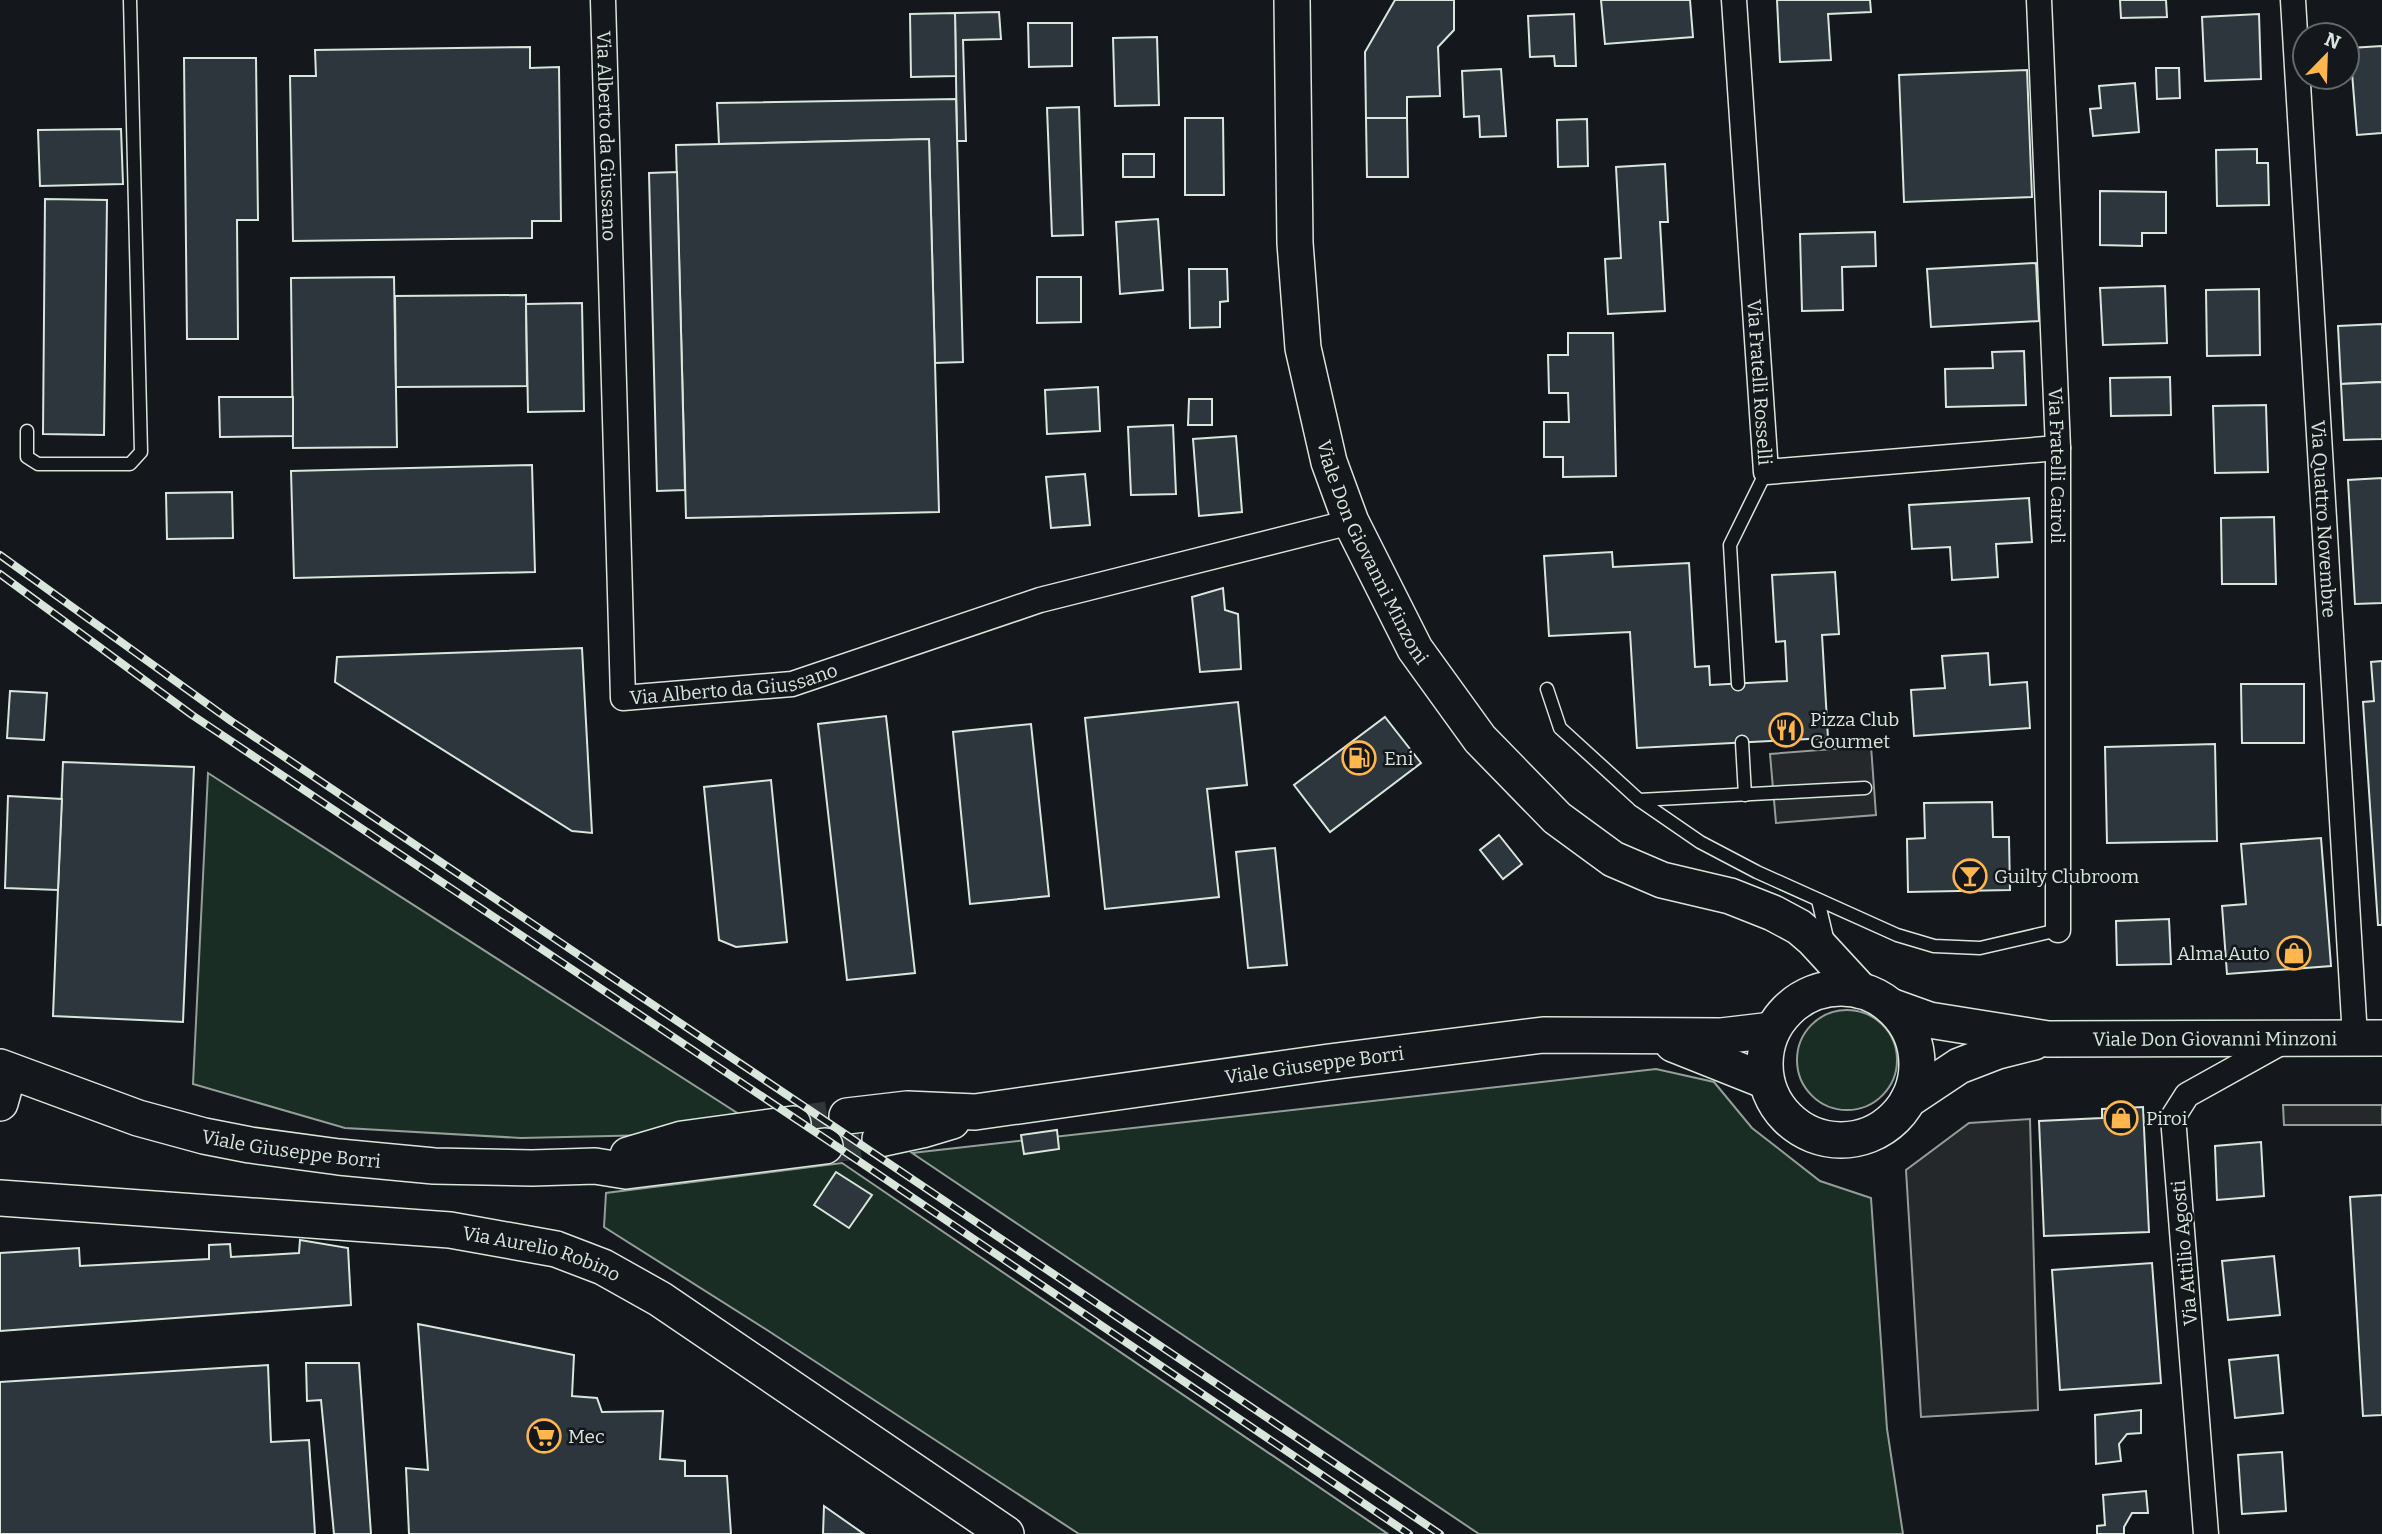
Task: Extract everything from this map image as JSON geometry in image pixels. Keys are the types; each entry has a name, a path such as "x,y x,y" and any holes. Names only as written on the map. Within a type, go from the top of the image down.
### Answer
{"main road":[{"name":"Viale Don Giovanni Minzoni","path":"1292,0 1295,243 1303,348 1329,461 1351,522 1415,649 1480,739 1557,818 1613,859 1662,880 1730,896 1773,913 1806,933 1860,990"},
{"path":"1773,913 1788,929 1802,961 1802,998"},
{"path":"1820,990 1860,990 1876,996 1890,1006 1907,1026 1916,1050 1916,1076 1909,1100 1892,1121 1870,1135 1844,1141 1817,1137 1794,1125 1776,1105 1766,1081 1764,1055 1772,1030 1784,1012 1802,998 1820,990"},
{"name":"Viale Don Giovanni Minzoni","path":"1890,1006 1929,1020 2048,1039 2369,1038"},
{"name":"Viale Giuseppe Borri","path":"846,1116 907,1109 975,1112 1543,1035 1721,1036 1772,1030"},
{"name":"Viale Giuseppe Borri","path":"1653,1036 1766,1081"},
{"name":"Viale Don Giovanni Minzoni","path":"1909,1100 1959,1066 1998,1051 2048,1039"},
{"name":"Viale Giuseppe Borri","path":"3,1080 204,1136 340,1157 434,1166 595,1166 631,1171 825,1146"},
{"name":"Viale Giuseppe Borri","path":"880,1139 922,1130 975,1112"},
{"name":"Viale Giuseppe Borri","path":"595,1166 668,1143 793,1124"},
{"name":"Via Aurelio Robino","path":"0,1198 450,1230 556,1249 603,1267 660,1299 1006,1534"}],"street":[{"name":"Via Alberto da Giussano","path":"603,0 623,698 792,684 1040,600 1351,522"},
{"name":"Via Fratelli Rosselli","path":"1734,0 1766,472 2058,449"},
{"name":"Via Fratelli Cairoli","path":"2039,0 2058,449 2058,930"},
{"name":"Via Quattro Novembre","path":"2293,0 2369,1038"},
{"name":"Via Attilio Agosti","path":"2206,1534 2173,1117 2187,1095 2291,1037"}],"lane":[{"path":"27,431 27,457 38,464 130,464 141,452 130,0"},
{"path":"1738,684 1730,545 1766,472"},
{"path":"1547,689 1560,728 1639,800 1700,842 1818,900 1896,935 1934,946 1980,948 2058,930"},
{"path":"1742,742 1745,794"},
{"path":"1639,800 1865,788"},
{"name":"Viale Don Giovanni Minzoni","path":"1818,900 1832,959"}],"green space":[{"path":"208,773 745,1118 654,1135 521,1138 345,1128 193,1084"},
{"path":"1847,1010 1866,1014 1882,1025 1893,1041 1897,1060 1893,1079 1882,1095 1866,1106 1847,1110 1828,1106 1812,1095 1801,1079 1797,1060 1801,1041 1812,1025 1828,1014"},
{"path":"1656,1069 1714,1082 1752,1128 1820,1181 1871,1198 1887,1429 1903,1534 1479,1534 912,1153"},
{"path":"842,1163 1388,1534 1079,1534 604,1227 606,1193"}],"shaded area":[{"path":"1871,746 1876,815 1776,823 1770,754"},
{"path":"2283,1105 2382,1105 2382,1125 2284,1125"},
{"path":"2030,1119 2038,1410 1921,1417 1906,1170 1969,1123"}],"building":[{"path":"1395,0 1454,0 1454,30 1438,47 1440,96 1407,97 1407,118 1366,118 1365,52"},
{"path":"1601,0 1690,0 1693,37 1605,44"},
{"path":"1777,0 1870,0 1871,12 1828,14 1831,60 1780,62"},
{"path":"2120,0 2166,0 2167,17 2121,18"},
{"path":"999,12 1001,39 963,40 966,141 957,141 955,13"},
{"path":"955,13 956,76 911,77 910,14"},
{"path":"1574,14 1576,66 1555,66 1554,56 1530,57 1528,16"},
{"path":"2259,14 2261,79 2205,81 2202,17"},
{"path":"1028,23 1072,23 1072,66 1029,67"},
{"path":"1157,37 1159,105 1115,106 1113,38"},
{"path":"2382,46 2382,133 2357,135 2353,91 2361,91 2361,47"},
{"path":"530,47 530,68 559,67 561,221 532,221 532,238 293,241 290,76 316,76 315,50"},
{"path":"184,58 256,58 258,220 237,220 238,339 187,339"},
{"path":"2156,68 2179,68 2180,98 2157,99"},
{"path":"1501,69 1506,136 1480,137 1479,116 1464,117 1462,71"},
{"path":"2027,70 2032,197 1904,202 1899,75"},
{"path":"2135,83 2139,132 2093,136 2090,109 2101,108 2099,86"},
{"path":"956,99 963,362 935,363 929,139 719,144 717,103"},
{"path":"1079,107 1083,235 1052,236 1047,108"},
{"path":"1185,118 1223,118 1224,195 1185,195"},
{"path":"1366,118 1407,118 1408,177 1367,177"},
{"path":"1587,119 1588,166 1558,167 1557,120"},
{"path":"121,129 123,184 40,186 38,130"},
{"path":"929,139 939,512 686,518 676,145"},
{"path":"2257,149 2257,163 2268,163 2269,205 2217,206 2216,150"},
{"path":"1123,154 1154,154 1154,177 1123,177"},
{"path":"1665,164 1668,222 1660,222 1665,311 1608,314 1605,259 1621,258 1616,167"},
{"path":"677,172 685,490 657,491 649,173"},
{"path":"2100,191 2166,192 2166,233 2142,233 2142,246 2100,245"},
{"path":"45,199 107,200 104,435 43,434"},
{"path":"1158,219 1163,290 1120,294 1116,222"},
{"path":"1875,232 1876,266 1842,267 1843,310 1802,311 1800,234"},
{"path":"2036,263 2039,321 1931,327 1927,269"},
{"path":"1189,269 1227,269 1228,301 1220,302 1220,327 1190,328"},
{"path":"394,277 397,447 293,448 291,278"},
{"path":"1037,277 1081,277 1081,322 1037,323"},
{"path":"2165,286 2167,343 2103,345 2100,288"},
{"path":"2259,289 2260,355 2207,356 2206,290"},
{"path":"526,295 527,386 396,387 395,296"},
{"path":"582,303 584,411 528,412 526,304"},
{"path":"2382,324 2382,382 2341,384 2338,326"},
{"path":"1568,333 1613,333 1616,476 1563,477 1563,457 1544,457 1544,422 1569,422 1568,393 1549,393 1548,355 1568,355"},
{"path":"2024,351 2026,405 1946,407 1945,369 1993,368 1992,352"},
{"path":"2170,377 2171,415 2111,416 2110,378"},
{"path":"2382,382 2382,439 2344,440 2341,384"},
{"path":"1098,387 1100,431 1047,434 1045,390"},
{"path":"219,397 293,397 293,436 220,437"},
{"path":"1189,399 1212,399 1212,425 1188,425"},
{"path":"2266,405 2268,472 2215,473 2213,406"},
{"path":"1173,425 1176,494 1131,495 1128,427"},
{"path":"1236,436 1242,512 1199,516 1193,439"},
{"path":"532,465 535,572 294,578 291,471"},
{"path":"1085,474 1090,525 1051,528 1046,477"},
{"path":"2382,478 2382,603 2355,604 2348,480"},
{"path":"232,492 233,538 167,539 166,493"},
{"path":"2029,498 2032,542 1996,544 1998,577 1952,580 1950,547 1912,549 1909,505"},
{"path":"2274,517 2276,584 2222,584 2221,518"},
{"path":"1612,552 1613,567 1689,563 1695,667 1709,666 1710,685 1787,681 1785,641 1776,642 1772,575 1835,572 1839,634 1822,635 1828,738 1637,748 1630,632 1549,636 1544,556"},
{"path":"1223,588 1225,610 1238,614 1241,669 1200,672 1192,597"},
{"path":"582,648 592,833 572,831 335,682 337,657"},
{"path":"1988,653 1990,685 2027,682 2030,728 1914,736 1911,690 1945,688 1942,656"},
{"path":"2382,661 2382,925 2378,925 2363,702 2374,701 2371,662"},
{"path":"2241,684 2304,684 2304,743 2242,743"},
{"path":"10,691 47,693 44,740 7,738"},
{"path":"1238,702 1247,785 1207,789 1219,897 1105,909 1085,718"},
{"path":"886,716 915,973 847,980 818,724"},
{"path":"1385,717 1421,763 1330,832 1294,785"},
{"path":"1031,724 1049,896 970,904 953,732"},
{"path":"2215,744 2217,841 2107,843 2105,747"},
{"path":"63,762 194,767 183,1022 53,1016"},
{"path":"771,780 787,942 736,947 719,940 704,787"},
{"path":"8,796 62,799 58,890 5,888"},
{"path":"1992,802 1993,837 2009,837 2010,890 1908,892 1907,839 1925,838 1924,803"},
{"path":"1499,835 1522,864 1503,879 1480,850"},
{"path":"2321,838 2331,966 2227,974 2222,906 2246,904 2241,844"},
{"path":"1275,848 1287,965 1248,968 1236,852"},
{"path":"2169,919 2171,964 2117,965 2116,921"},
{"path":"2143,1107 2149,1232 2044,1236 2039,1121 2102,1118 2102,1109"},
{"path":"1057,1130 1059,1149 1024,1154 1021,1135"},
{"path":"2261,1142 2264,1196 2217,1200 2215,1146"},
{"path":"836,1172 872,1195 849,1228 814,1205"},
{"path":"2382,1195 2382,1415 2363,1416 2350,1197"},
{"path":"300,1240 348,1248 351,1305 0,1331 0,1253 79,1248 80,1266 209,1259 209,1245 230,1244 231,1257 299,1253"},
{"path":"2274,1256 2280,1315 2228,1320 2222,1261"},
{"path":"2152,1263 2161,1383 2060,1390 2052,1270"},
{"name":"Mec","path":"418,1324 574,1355 572,1396 597,1398 602,1412 663,1411 660,1459 685,1461 685,1476 727,1476 731,1534 409,1534 406,1468 428,1470"},
{"path":"2278,1355 2283,1413 2235,1418 2229,1360"},
{"path":"306,1363 359,1363 371,1534 334,1534 321,1400 307,1401"},
{"path":"268,1365 271,1442 309,1440 315,1534 0,1534 0,1382"},
{"path":"2141,1410 2141,1433 2127,1434 2119,1444 2121,1461 2096,1464 2095,1415"},
{"path":"2282,1452 2286,1511 2242,1514 2238,1455"},
{"path":"2146,1491 2148,1513 2132,1513 2124,1527 2124,1534 2097,1534 2097,1526 2105,1525 2103,1495"},
{"path":"824,1506 864,1534 823,1534"}],"tunnel":[{"path":"793,1124 847,1116"},
{"path":"825,1146 880,1139"}],"railway":[{"path":"0,555 231,721 1440,1534"},
{"path":"0,574 192,715 869,1168 1409,1534"}],"place":[{"name":"Pizza Club Gourmet","path":"1786,730"},
{"name":"Eni","path":"1359,758"},
{"name":"Guilty Clubroom","path":"1970,876"},
{"name":"Alma Auto","path":"2294,953"},
{"name":"Piroi","path":"2121,1118"},
{"name":"Mec","path":"544,1436"}]}
